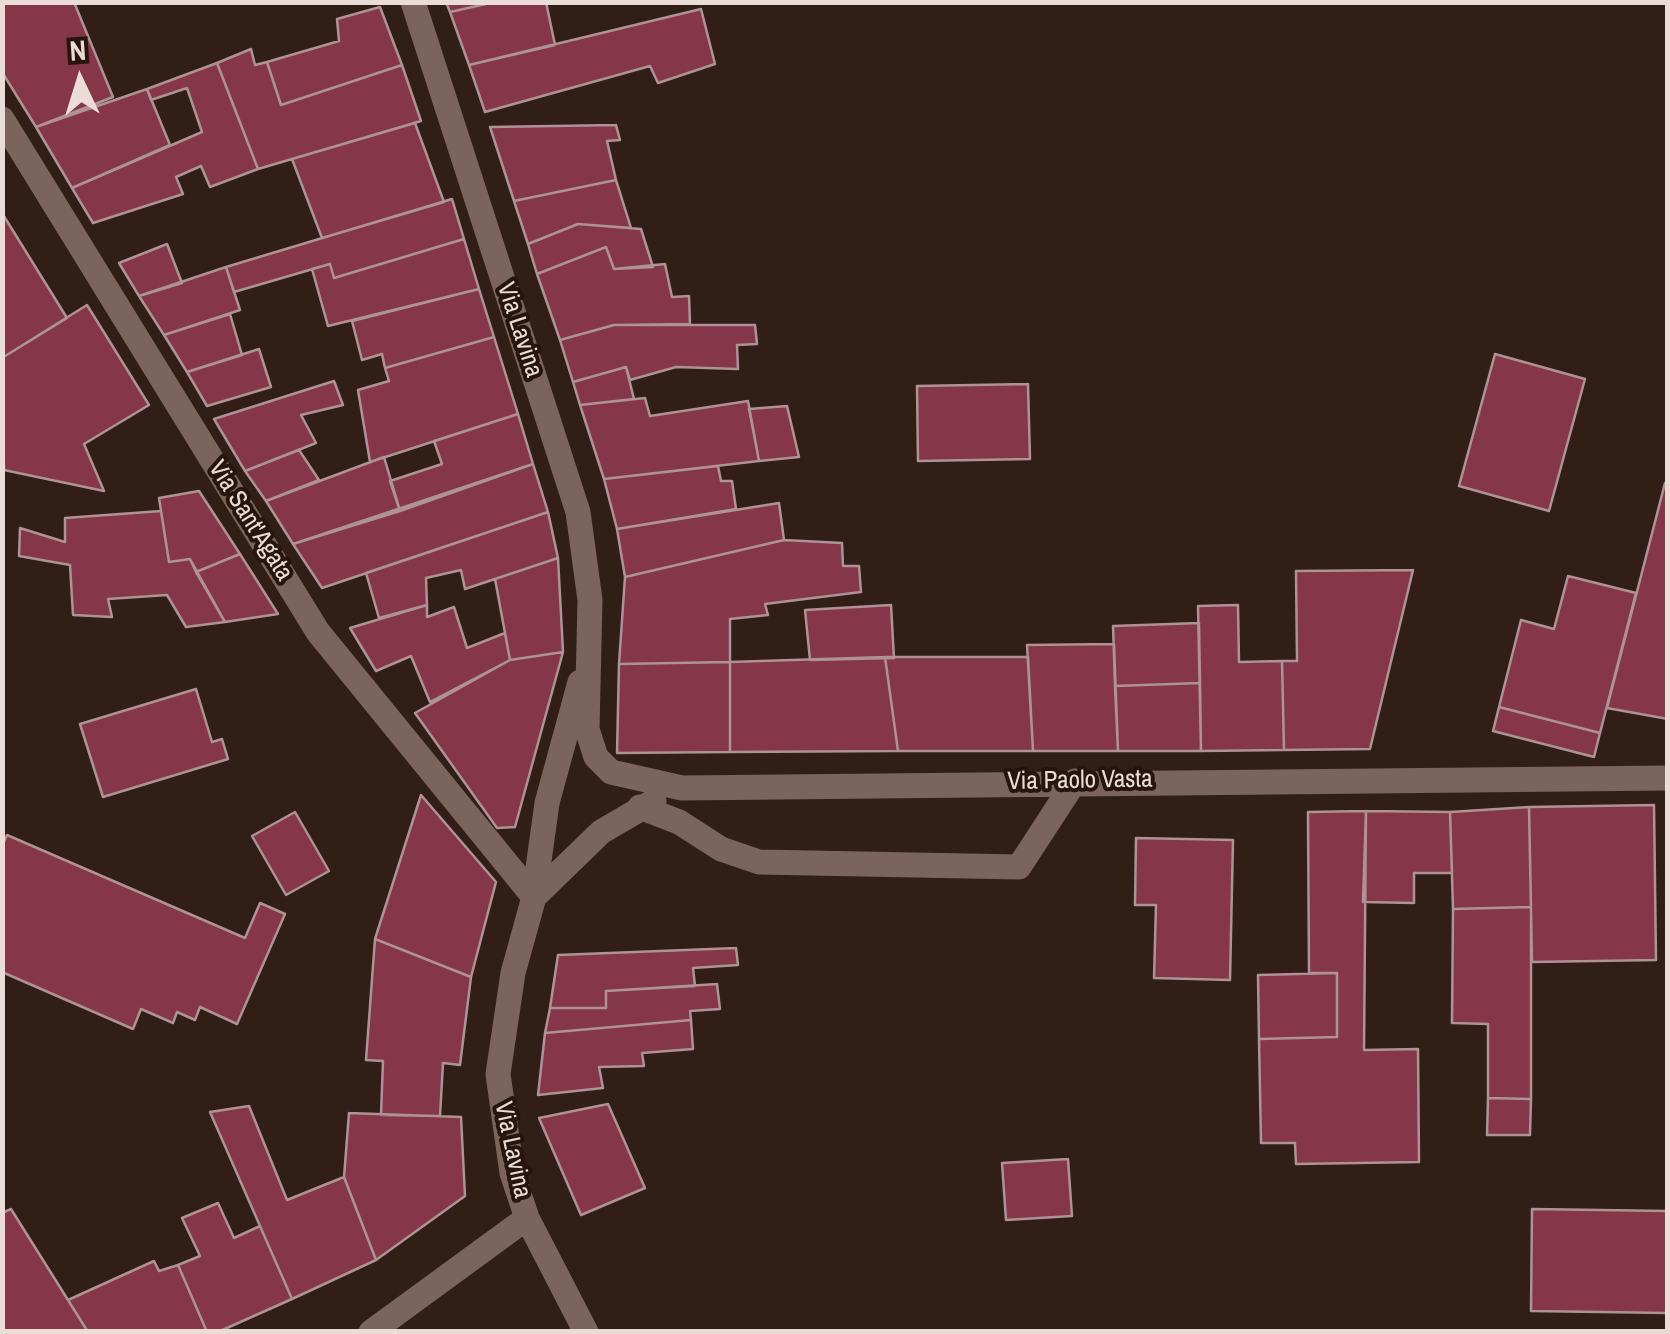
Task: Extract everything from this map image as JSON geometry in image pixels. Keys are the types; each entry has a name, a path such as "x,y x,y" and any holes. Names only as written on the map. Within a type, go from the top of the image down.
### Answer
{"street":[{"name":"Via Lavina","path":"413,2 578,512 590,600 587,664 568,716 547,803 534,897 513,974 498,1074 512,1174 527,1218 586,1332"},
{"name":"Via Sant'Agata","path":"2,119 318,632 534,897"},
{"name":"Via Paolo Vasta","path":"587,664 588,728 596,757 610,772 682,788 1074,781 1668,778"},
{"path":"640,807 679,822 721,849 759,862 1019,867 1074,781"},
{"path":"534,897 589,842 640,807 682,788"},
{"path":"372,1332 527,1218"}],"building":[{"path":"2,2 74,2 113,97 36,127 2,72"},
{"path":"446,2 495,2 450,12"},
{"path":"495,2 546,2 555,45 469,65 450,12"},
{"path":"380,7 402,65 281,105 267,62 339,41 337,19"},
{"path":"701,9 715,64 658,83 650,66 485,112 469,65"},
{"path":"251,49 255,65 267,62 281,105 402,65 421,121 258,169 217,63"},
{"path":"217,63 258,169 210,187 201,166 176,177 183,194 93,223 72,188 202,132 187,88 151,100 147,89"},
{"path":"147,89 170,145 72,188 36,127"},
{"path":"415,123 444,202 322,238 292,159"},
{"path":"616,125 620,140 607,141 616,180 514,201 490,127"},
{"path":"616,180 631,228 578,224 528,244 514,201"},
{"path":"452,199 464,239 334,278 330,264 234,292 226,267"},
{"path":"2,213 67,318 2,358"},
{"path":"578,224 641,229 653,267 614,269 606,247 537,274 528,244"},
{"path":"464,239 479,289 328,326 312,269 330,264 334,278"},
{"path":"167,244 182,283 139,296 119,263"},
{"path":"606,247 614,269 665,264 672,297 689,296 690,324 614,325 560,340 537,274"},
{"path":"226,267 240,310 164,335 139,296"},
{"path":"479,289 494,337 385,368 382,354 362,360 352,321"},
{"path":"87,305 149,405 84,444 104,491 4,470 2,358"},
{"path":"230,314 242,355 187,372 164,335"},
{"path":"614,325 755,325 757,344 737,345 738,369 676,367 630,380 626,367 573,382 560,340"},
{"path":"494,337 518,414 370,462 358,390 389,381 385,368"},
{"path":"259,349 271,387 207,406 187,372"},
{"path":"1495,354 1585,379 1549,511 1459,486"},
{"path":"626,367 634,399 580,405 573,382"},
{"path":"334,381 343,405 301,415 316,443 245,471 214,419"},
{"path":"1028,384 1030,459 918,461 917,386"},
{"path":"645,398 650,416 748,401 759,461 604,479 580,405"},
{"path":"787,406 799,457 759,461 749,409"},
{"path":"518,414 533,464 400,511 390,481 442,464 434,441"},
{"path":"299,450 319,480 266,501 245,471"},
{"path":"384,457 400,511 293,544 266,501"},
{"path":"533,464 548,512 322,588 293,544"},
{"path":"718,466 721,481 732,481 736,509 617,529 604,479"},
{"path":"1665,483 1668,484 1668,719 1607,708"},
{"path":"199,491 240,554 196,572 190,559 169,562 159,498"},
{"path":"779,503 784,540 625,577 617,529"},
{"path":"161,511 169,562 190,559 225,622 186,627 167,595 108,599 112,617 73,615 70,565 19,556 20,528 65,542 65,518"},
{"path":"548,512 558,558 465,589 461,570 426,578 427,605 379,618 366,573"},
{"path":"784,540 842,543 843,566 859,566 861,592 765,604 768,615 730,619 730,662 619,664 625,577"},
{"path":"240,554 278,614 225,622 196,572"},
{"path":"558,558 563,652 510,660 495,579"},
{"path":"1413,570 1370,749 1284,750 1282,661 1297,661 1296,571"},
{"path":"1568,576 1636,593 1600,733 1499,707 1521,620 1554,629"},
{"path":"427,605 427,617 454,607 467,648 505,633 510,660 430,702 411,656 376,671 350,628"},
{"path":"891,605 894,658 810,660 805,610"},
{"path":"1238,605 1239,662 1282,661 1284,750 1201,751 1198,606"},
{"path":"1199,623 1200,683 1115,686 1113,626"},
{"path":"1114,644 1118,751 1033,751 1027,645"},
{"path":"563,652 515,827 497,828 415,713 510,660"},
{"path":"885,657 898,751 730,752 730,662"},
{"path":"885,657 1028,657 1033,751 898,751"},
{"path":"730,662 730,752 617,753 619,664"},
{"path":"1200,683 1201,751 1118,751 1115,686"},
{"path":"196,689 212,742 222,739 228,759 103,797 80,724"},
{"path":"1499,707 1600,733 1594,757 1493,731"},
{"path":"421,795 496,882 471,977 375,939"},
{"path":"1654,805 1656,960 1532,962 1529,807"},
{"path":"1529,807 1531,907 1453,909 1450,812"},
{"path":"1366,811 1364,1050 1418,1049 1419,1162 1296,1164 1295,1143 1261,1143 1259,1039 1337,1037 1337,973 1309,973 1308,812"},
{"path":"1366,811 1450,812 1452,873 1414,873 1414,903 1363,902"},
{"path":"295,812 329,871 286,895 252,836"},
{"path":"7,835 245,938 260,903 285,914 237,1024 200,1007 195,1020 177,1012 173,1023 141,1009 133,1029 2,972 2,846"},
{"path":"1136,838 1233,840 1230,980 1154,978 1156,905 1135,905"},
{"path":"1531,907 1531,1099 1488,1098 1488,1024 1452,1023 1453,909"},
{"path":"375,939 471,977 460,1065 443,1063 440,1116 381,1115 383,1061 366,1060"},
{"path":"736,948 738,965 693,968 695,986 606,991 606,1008 550,1008 558,955"},
{"path":"1337,973 1337,1037 1259,1039 1258,975"},
{"path":"717,984 720,1009 690,1011 691,1020 545,1033 550,1008 606,1008 606,991"},
{"path":"691,1020 693,1049 642,1053 644,1066 599,1067 603,1088 538,1095 545,1033"},
{"path":"1488,1098 1531,1099 1530,1135 1487,1135"},
{"path":"608,1104 645,1188 581,1215 539,1118"},
{"path":"249,1106 287,1200 344,1177 376,1260 292,1299 210,1112"},
{"path":"349,1113 461,1117 465,1196 376,1260 344,1177"},
{"path":"1068,1159 1072,1216 1006,1220 1002,1163"},
{"path":"218,1203 234,1238 260,1226 292,1299 218,1332 207,1332 178,1265 200,1256 182,1218"},
{"path":"11,1209 88,1332 2,1332 2,1213"},
{"path":"1532,1209 1668,1211 1668,1313 1531,1311"},
{"path":"154,1261 159,1271 178,1265 207,1332 88,1332 68,1300"}]}
